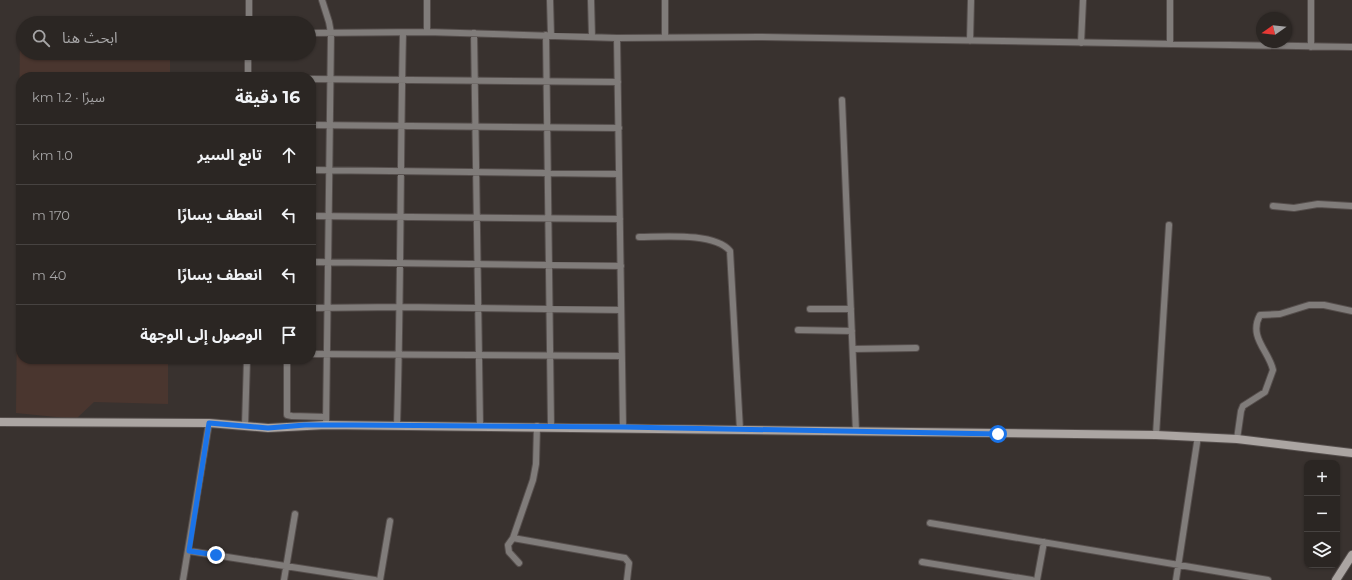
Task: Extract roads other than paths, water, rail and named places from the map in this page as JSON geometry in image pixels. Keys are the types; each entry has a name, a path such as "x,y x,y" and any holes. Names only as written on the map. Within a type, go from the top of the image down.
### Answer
{"street":[{"path":"249,0 249,16"},
{"path":"322,0 331,33 326,421"},
{"path":"427,0 427,32"},
{"path":"550,0 546,81 551,426"},
{"path":"591,0 592,37"},
{"path":"665,0 665,37"},
{"path":"970,41 971,0"},
{"path":"1081,43 1083,0"},
{"path":"1170,0 1170,44"},
{"path":"1311,0 1311,47"},
{"path":"316,33 427,32 617,38 665,37 1352,47"},
{"path":"397,425 401,264 400,171 403,33"},
{"path":"474,33 480,426"},
{"path":"617,38 623,427"},
{"path":"248,60 248,72"},
{"path":"316,79 618,82"},
{"path":"842,100 856,432"},
{"path":"316,125 618,128"},
{"path":"316,170 619,174"},
{"path":"1273,206 1294,208 1318,204 1352,206"},
{"path":"316,216 620,219"},
{"path":"1156,435 1169,225"},
{"path":"639,237 705,239 718,243 730,251 740,430"},
{"path":"316,262 621,266"},
{"path":"1237,439 1243,406 1264,392 1273,370 1257,338 1257,321 1260,316 1280,314 1309,305 1324,305 1352,311"},
{"path":"316,308 400,307 621,310"},
{"path":"810,308 851,309"},
{"path":"798,330 852,331"},
{"path":"853,349 916,348"},
{"path":"316,354 550,357 622,356"},
{"path":"245,426 247,364"},
{"path":"287,364 287,415 326,421 397,425 1198,436 1237,439 1352,453"},
{"path":"0,422 209,423 268,428 326,421"},
{"path":"183,580 209,423"},
{"path":"519,563 511,556 508,549 509,542 513,538 533,480 536,464 537,426"},
{"path":"1176,580 1198,436"},
{"path":"284,580 295,514"},
{"path":"380,580 390,521"},
{"path":"930,523 1268,580"},
{"path":"513,538 625,558 630,563 627,580"},
{"path":"1036,580 1044,542"},
{"path":"189,551 286,566 333,577 375,580"},
{"path":"1336,580 1352,555"},
{"path":"922,562 1032,580"}]}
